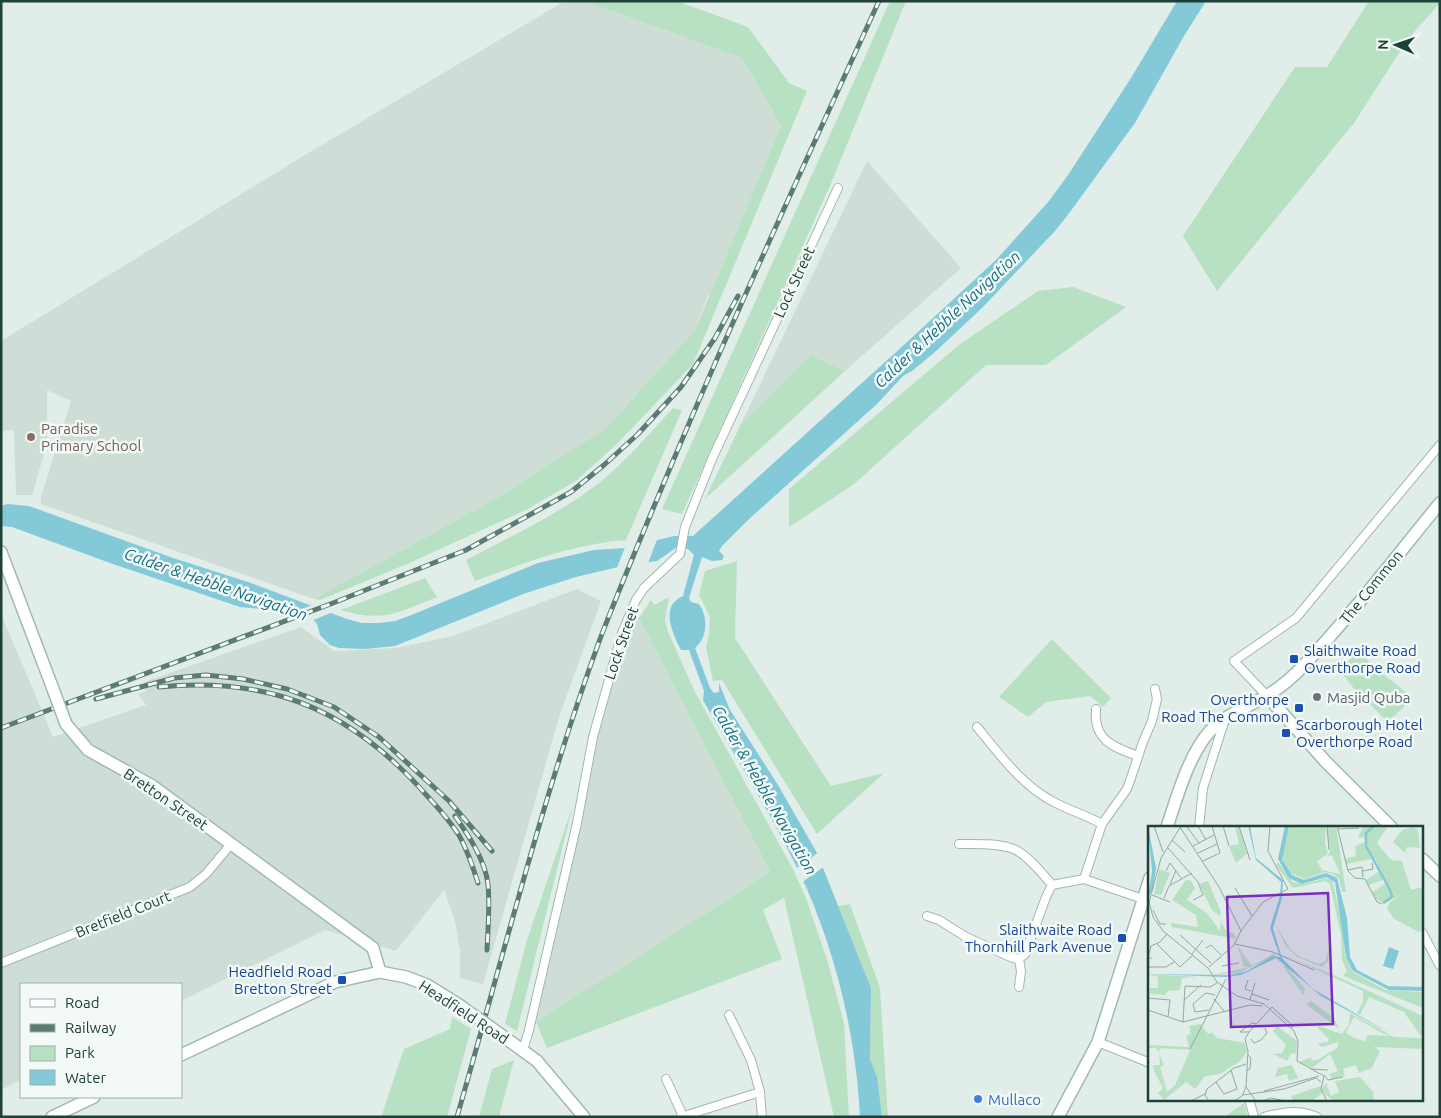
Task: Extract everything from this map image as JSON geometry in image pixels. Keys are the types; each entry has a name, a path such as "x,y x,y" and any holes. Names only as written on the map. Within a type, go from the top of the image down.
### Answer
{"street":[{"name":"Lock Street","path":"523,1050 536,1004 575,832 598,714 622,633 636,600 644,588 680,554 685,527 712,459 838,188"},
{"path":"1389,826 1325,761 1234,661 1296,618 1440,445"},
{"name":"The Common","path":"1167,826 1180,787 1198,749 1211,730 1225,719 1267,696 1307,662 1440,503"},
{"name":"Bretton Street","path":"1,552 66,724 88,750 151,785 373,948 380,972"},
{"path":"1084,879 1102,824 1127,790 1152,721 1157,699 1155,689"},
{"path":"1096,708 1095,718 1104,739 1110,745 1138,756"},
{"path":"1199,826 1203,788 1225,719"},
{"path":"977,727 1030,786 1050,800 1102,824"},
{"name":"Bretfield Court","path":"1,963 190,887 206,874 230,844"},
{"path":"960,844 1001,846 1016,850 1052,885"},
{"path":"1424,861 1440,876"},
{"path":"1052,885 1084,879 1143,899"},
{"path":"1058,1117 1098,1042 1148,884"},
{"path":"927,916 939,920 966,937 998,952 1019,959 1025,954 1052,885"},
{"path":"1424,936 1440,966"},
{"path":"1019,959 1021,971 1019,987"},
{"name":"Headfield Road","path":"182,1055 335,982 380,972 406,977 428,985 523,1050 537,1061 584,1117"},
{"path":"729,1015 751,1060 760,1092 762,1117"},
{"path":"1098,1042 1148,1062"},
{"path":"666,1079 682,1116 760,1092"},
{"path":"52,1117 92,1098"},
{"path":"1249,1100 1254,1117"},
{"path":"1264,1117 1295,1111 1317,1117"}],"shaded area":[{"path":"565,1 584,1 742,58 781,126 710,295 708,295 695,330 606,428 502,495 314,599 41,504 41,497 71,401 47,390 47,444 32,495 16,495 14,430 1,431 1,341 300,158"},
{"path":"867,161 961,268 845,371 811,355 741,424"},
{"path":"577,589 601,601 559,717 483,984 460,978 460,952 455,921 444,890 396,951 325,930 182,1001 182,983 20,983 20,1080 1,1090 1,614 53,737 146,705 138,694 146,691 144,682 301,627 334,651 396,648 453,636"},
{"path":"639,618 770,872 536,1022 604,710 630,625"}],"green space":[{"path":"584,1 677,1 748,27 789,83 807,91 693,364 619,442 576,481 526,510 407,564 320,600 314,599 502,495 606,428 695,330 781,126 742,58"},
{"path":"890,1 906,1 830,186 682,514 662,509"},
{"path":"1369,1 1440,1 1440,3 1408,39 1354,123 1217,291 1183,236 1295,67 1327,67"},
{"path":"1073,287 1126,307 1046,365 986,365 853,485 789,527 789,489 960,344 1038,291"},
{"path":"811,355 845,371 705,499 741,424"},
{"path":"673,408 682,410 626,540 568,550 530,561 475,581 466,560 548,517 595,486 626,459"},
{"path":"737,561 735,638 831,786 884,773 817,834 722,680 713,681 706,647 710,617 699,595 705,571"},
{"path":"425,578 437,597 412,607 380,616 368,616 341,610"},
{"path":"669,597 665,620 668,632 695,692 793,869 806,898 828,963 844,1023 849,1117 834,1117 784,898 763,910 782,959 547,1048 536,1022 770,872 639,618 651,600 654,605"},
{"path":"1052,639 1111,698 1103,707 1090,696 1046,702 1028,717 999,697"},
{"path":"1358,651 1413,698 1388,722 1356,691 1339,670"},
{"path":"573,805 517,1031 505,1024 527,940"},
{"path":"850,904 880,988 888,1117 882,1117 870,1059 871,988 838,906"},
{"path":"452,1017 471,1029 447,1117 381,1117 404,1049 450,1029"},
{"path":"514,1060 499,1117 479,1117 492,1069"},
{"path":"1244,1103 1248,1117 1224,1117"}],"water":[{"name":"Calder & Hebble Navigation","path":"1177,1 1206,1 1135,123 1055,231 982,308 935,352 903,376 877,404 748,520 722,546 719,551 724,556 722,560 712,561 702,557 689,598 691,602 699,604 704,615 704,633 695,648 710,688 714,693 719,692 719,683 730,710 778,785 817,853 871,988 870,1059 877,1077 882,1117 860,1117 850,1030 844,1001 828,944 807,889 771,817 703,700 704,691 689,650 681,650 672,629 670,621 671,606 683,596 694,555 688,549 677,547 657,561 618,567 576,577 526,593 395,646 366,649 339,648 330,645 320,635 317,624 312,618 295,612 240,607 110,563 12,527 1,526 1,506 8,504 29,506 362,623 395,621 538,563 594,550 625,548 674,536 693,536 997,259 1049,201 1068,175 1131,78"}],"pier":[{"path":"658,537 647,566 616,570 626,545"},
{"path":"313,605 333,612 311,621 290,613"},
{"path":"819,852 825,866 801,883 794,870"}],"railway":[{"path":"457,1117 524,876 560,757 600,639 673,461 723,346 879,1"},
{"path":"1,728 333,603 466,550 571,492 638,434 681,387 715,338 738,296"},
{"path":"96,699 174,678 206,675 243,679 287,689 334,707 379,737 449,801 492,851"},
{"path":"159,687 190,685 222,686 269,693 305,704 345,725 363,737 398,766 445,816 463,843 478,883"},
{"path":"455,816 476,848 484,866 489,900 487,950"}],"place":[{"name":"Paradise Primary School","path":"31,437"},
{"name":"Slaithwaite Road Overthorpe Road","path":"1294,659"},
{"name":"Masjid Quba","path":"1317,697"},
{"name":"Overthorpe Road The Common","path":"1299,708"},
{"name":"Scarborough Hotel Overthorpe Road","path":"1286,733"},
{"name":"Slaithwaite Road Thornhill Park Avenue","path":"1122,938"},
{"name":"Headfield Road Bretton Street","path":"342,980"},
{"name":"Mullaco","path":"978,1099"}]}
